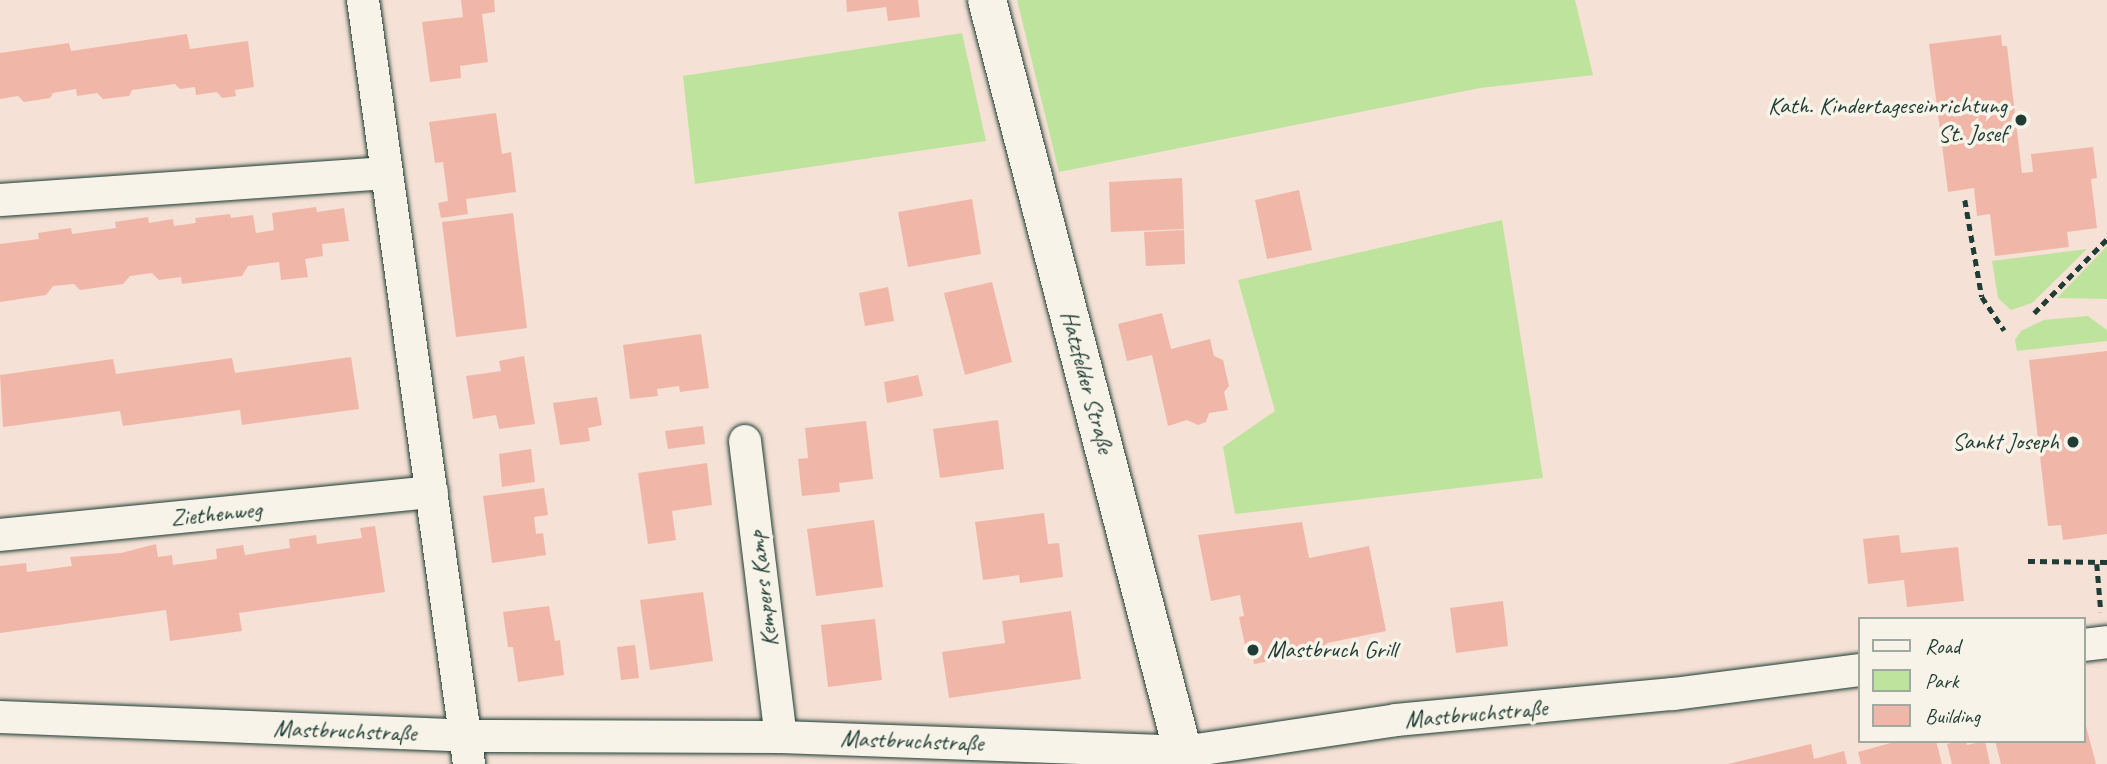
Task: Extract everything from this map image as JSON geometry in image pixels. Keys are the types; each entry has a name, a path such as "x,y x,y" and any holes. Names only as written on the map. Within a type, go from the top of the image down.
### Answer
{"street":[{"path":"363,0 466,750"},
{"name":"Hatzfelder Straße","path":"987,0 1184,758"},
{"path":"0,200 385,173"},
{"name":"Kempers Kamp","path":"745,441 781,737"},
{"name":"Ziethenweg","path":"0,536 432,492"},
{"name":"Mastbruchstraße","path":"0,717 466,750 781,737 1184,758 1396,720 1660,696 1858,670"}],"path":[{"path":"1965,200 1982,297 2004,330"},
{"path":"2034,313 2107,239"},
{"path":"2028,561 2097,564 2107,562"},
{"path":"2097,564 2099,643"}],"green space":[{"path":"1017,0 1575,0 1593,75 1480,88 1059,172"},
{"path":"962,33 986,141 695,184 683,76"},
{"path":"1502,220 1543,478 1235,514 1223,447 1275,411 1238,280"},
{"path":"2107,246 2107,299 2057,298"},
{"path":"2087,249 2032,303 2011,310 1998,298 1992,261"},
{"path":"2088,316 2107,330 2107,341 2017,351 2015,340 2021,331 2044,320"}],"building":[{"path":"461,0 494,0 495,12 482,14 488,62 460,66 461,78 430,82 422,22 463,17"},
{"path":"846,0 918,0 920,17 888,21 886,7 847,12"},
{"path":"187,34 190,49 248,41 254,87 235,90 236,96 222,98 217,92 196,95 195,87 180,89 175,84 132,90 129,96 103,99 97,93 77,96 76,89 53,93 50,98 24,102 18,96 0,99 0,53 69,43 71,51"},
{"path":"2001,35 2002,46 2007,46 2022,173 2033,172 2031,154 2093,147 2097,178 2091,179 2097,228 2067,232 2069,247 1995,256 1990,214 1977,216 1974,188 1948,192 1929,44"},
{"path":"496,113 502,154 511,152 516,192 466,199 468,214 441,218 438,203 448,201 443,162 435,163 429,122"},
{"path":"1182,178 1184,229 1111,232 1109,182"},
{"path":"1299,190 1312,250 1267,259 1255,200"},
{"path":"972,199 981,254 908,267 898,212"},
{"path":"316,207 317,212 344,208 349,241 322,244 323,256 305,259 308,277 281,280 279,262 248,266 242,276 182,284 181,277 159,280 152,273 130,276 123,284 80,290 74,284 53,286 46,295 0,302 0,244 39,239 38,233 71,228 72,234 116,228 115,222 148,217 149,223 173,219 174,226 196,223 195,218 230,214 231,218 253,215 256,233 274,230 272,213"},
{"path":"513,213 527,328 456,337 442,222"},
{"path":"1184,230 1185,264 1146,266 1144,232"},
{"path":"992,282 1012,362 965,375 944,293"},
{"path":"888,287 894,321 865,326 859,293"},
{"path":"1162,313 1171,349 1210,339 1214,356 1223,360 1229,386 1224,392 1228,410 1209,413 1206,422 1198,425 1187,420 1168,426 1152,355 1127,361 1118,324"},
{"path":"701,334 709,388 680,392 679,386 657,389 658,396 630,399 623,345"},
{"name":"Sankt Joseph","path":"2107,351 2107,534 2063,540 2061,525 2048,526 2029,360"},
{"path":"524,356 535,424 499,429 496,415 473,419 466,376 501,371 499,361"},
{"path":"351,357 359,409 242,425 240,410 123,426 120,411 3,427 0,375 113,359 116,374 232,358 235,373"},
{"path":"918,375 923,396 887,403 884,382"},
{"path":"597,397 602,425 588,428 590,441 560,445 553,403"},
{"path":"998,420 1004,469 940,478 933,429"},
{"path":"866,421 873,479 839,483 840,492 802,496 798,459 808,458 805,428"},
{"path":"703,426 705,444 668,449 665,431"},
{"path":"531,449 535,482 502,487 499,454"},
{"path":"707,463 712,505 672,511 676,540 648,544 638,473"},
{"path":"544,488 548,515 534,517 536,534 543,533 546,555 492,563 483,496"},
{"path":"1044,513 1048,544 1059,543 1063,577 1020,583 1019,575 983,580 975,522"},
{"path":"874,520 883,587 816,596 807,529"},
{"path":"1302,522 1309,558 1369,546 1386,631 1327,643 1328,650 1254,664 1253,658 1248,659 1239,617 1244,616 1240,595 1211,601 1198,535"},
{"path":"375,526 385,592 239,613 242,631 170,641 166,610 0,633 0,566 26,563 27,572 72,566 70,557 121,553 156,544 158,557 172,555 173,565 217,559 216,549 243,545 245,555 290,548 289,539 302,537 316,535 317,544 362,538 360,528"},
{"path":"1899,535 1901,553 1958,547 1964,601 1907,607 1904,580 1868,584 1863,539"},
{"path":"703,592 713,661 650,670 640,600"},
{"path":"1503,601 1508,646 1456,653 1450,608"},
{"path":"549,606 555,641 560,640 564,675 518,682 513,647 508,647 503,612"},
{"path":"1071,611 1081,679 949,698 942,652 1005,643 1002,621"},
{"path":"875,619 882,680 828,687 821,625"},
{"path":"635,645 639,678 621,680 617,647"},
{"path":"2086,726 2096,764 2001,764 1996,743 2086,743"},
{"path":"1891,743 1937,743 1942,764 1861,764 1858,752"},
{"path":"1985,743 1990,764 1952,764 1947,744"},
{"path":"1811,744 1814,759 1844,751 1847,764 1728,764"}],"place":[{"name":"Kath. Kindertageseinrichtung St. Josef","path":"2021,120"},
{"name":"Sankt Joseph","path":"2073,442"},
{"name":"Mastbruch Grill","path":"1253,650"}]}
